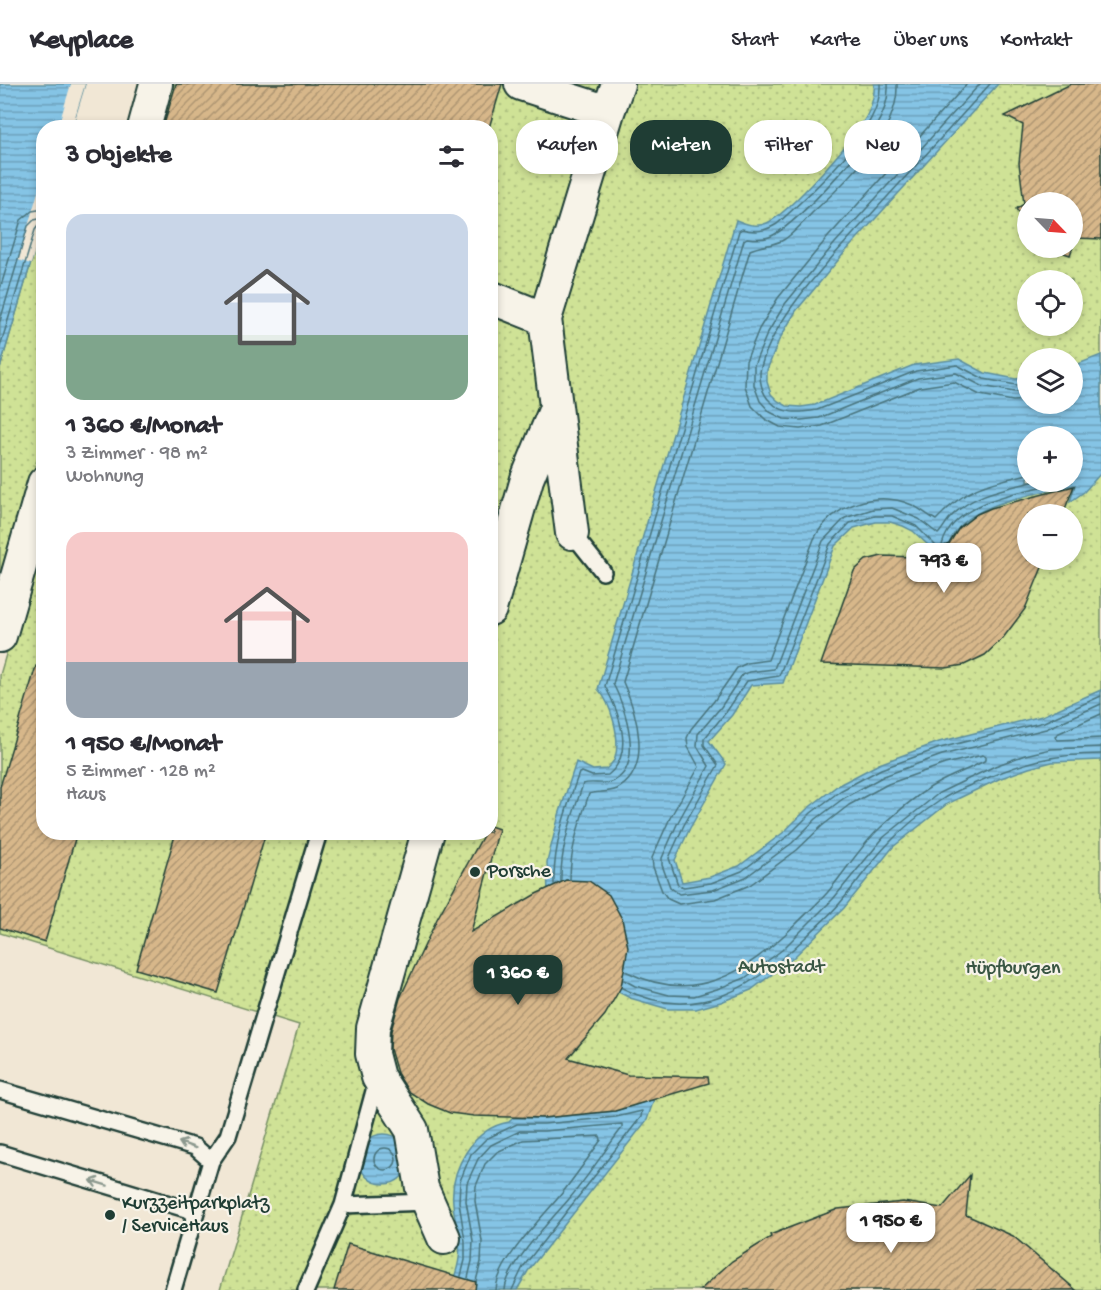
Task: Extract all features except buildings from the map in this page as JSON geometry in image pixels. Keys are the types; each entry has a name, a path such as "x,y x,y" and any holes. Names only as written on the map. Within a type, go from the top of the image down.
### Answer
{"street":[{"path":"146,120 156,84"},
{"path":"521,84 613,98 545,319 572,533"},
{"path":"498,300 545,319"},
{"path":"498,581 527,479 557,407"},
{"path":"0,636 36,511"},
{"path":"426,840 373,1028 372,1054 378,1077 412,1130 423,1188 444,1239"}],"lane":[{"path":"572,533 603,572"},
{"path":"173,1290 211,1161 228,1136 317,840"},
{"path":"306,1290 343,1205 378,1077"},
{"path":"0,1090 195,1147 211,1161"},
{"path":"0,1153 196,1212"},
{"path":"343,1205 429,1202"}],"green space":[{"name":"Autostadt","path":"174,84 1101,84 1101,1290 220,1290 299,1025 0,933 0,675 36,551 36,840 498,840 498,120 163,120"},
{"path":"36,246 36,463 0,584 0,368"}],"water":[{"path":"0,84 85,84 74,120 36,120 36,246 0,368"},
{"path":"874,84 998,84 921,169 921,120 864,120 873,98"},
{"path":"844,147 844,174 916,174 845,252 796,311 779,340 767,370 767,382 771,394 787,406 815,405 914,365 959,359 985,373 1017,379 1017,414 1083,414 1083,362 1101,355 1101,473 1084,492 1070,502 1073,492 1083,492 1083,426 1017,426 1017,492 1045,492 1003,502 969,518 957,530 949,544 945,567 928,545 913,531 890,522 876,522 854,528 835,546 783,683 751,685 732,715 709,741 726,764 675,860 682,882 710,877 739,866 784,832 807,809 837,786 879,764 939,742 1042,716 1101,690 1101,760 1052,762 1029,768 1001,778 947,804 893,847 844,908 791,960 751,990 696,1009 668,1009 630,998 605,985 548,895 547,862 576,762 593,770 606,769 615,758 617,741 614,721 598,689 736,220 751,225 767,223 791,205 820,174 832,174 832,161"},
{"path":"654,1099 647,1120 528,1271 517,1290 450,1290 460,1251 453,1203 455,1177 466,1152 475,1141 485,1132 513,1118 543,1118 615,1111"},
{"path":"384,1134 402,1141 409,1159 402,1177 384,1184 366,1177 359,1159 366,1141"}],"pier":[{"path":"71,84 85,84 74,120 60,120"},
{"path":"36,199 36,246 31,264 18,260"}],"place":[{"name":"Porsche","path":"475,872"},
{"name":"Kurzzeitparkplatz / ServiceHaus","path":"110,1215"}],"park label":[{"name":"Hüpfburgen","path":"1013,969"}]}
